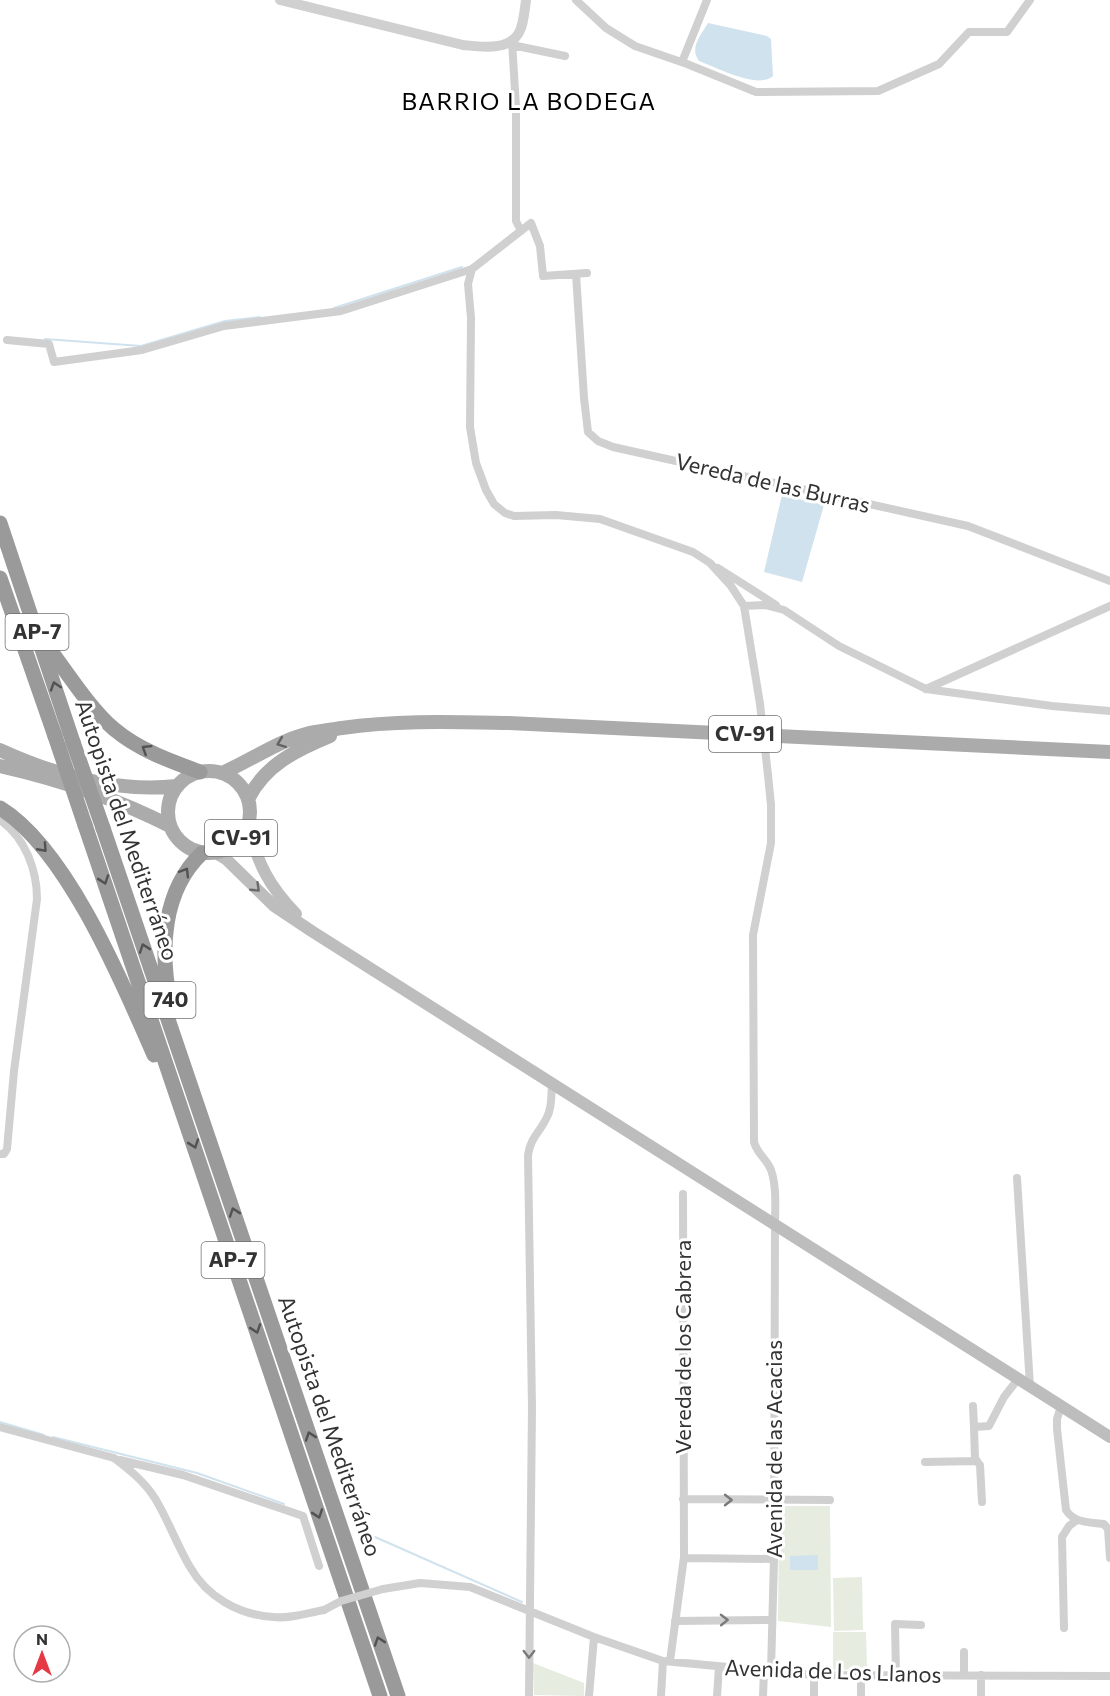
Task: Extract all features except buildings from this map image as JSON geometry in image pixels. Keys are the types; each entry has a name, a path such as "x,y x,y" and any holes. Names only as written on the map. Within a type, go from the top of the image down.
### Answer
{"highway":[{"name":"Autopista del Mediterráneo","path":"0,523 398,1696"},
{"name":"Autopista del Mediterráneo","path":"0,578 380,1696"},
{"path":"36,632 95,709 114,729 158,757 200,772"},
{"path":"0,808 51,857 70,885 117,974 158,1063 182,1108"},
{"name":"740","path":"209,853 189,865 180,880 169,912 165,939 165,975 171,1005 213,1152"}],"main road":[{"name":"CV-91","path":"200,772 222,773 242,765 272,747 306,734 379,723 424,721 509,723 1110,752"},
{"name":"CV-91","path":"248,799 256,783 267,772 297,751 339,732 379,723"},
{"path":"0,750 47,768 100,783 150,789 177,786"},
{"name":"CV-91","path":"0,766 21,770 132,807 170,826 178,839 188,848 209,853 229,848 240,840 248,827 250,812 248,799 238,783 222,773"},
{"path":"170,826 168,813 170,798 177,786 187,777 200,772"},
{"path":"248,827 258,859 277,894 313,932"},
{"path":"209,853 226,859 274,906 313,932 1110,1437"}],"street":[{"path":"280,0 462,45 495,47 512,43 565,56"},
{"path":"521,231 516,221 516,107 512,43 520,30 526,0"},
{"path":"576,0 606,28 634,46 682,62 756,92 878,91 939,64 969,32 1007,32 1030,0"},
{"path":"682,62 707,0"},
{"path":"7,340 49,344 54,362 142,350 224,326 341,311 472,269 531,223 540,246 543,276 588,273"},
{"path":"472,269 468,284 471,318 470,427 476,463 486,490 494,504 505,513 514,516 556,515 600,519 693,552 839,646 926,689 1052,706 1110,711"},
{"name":"Vereda de las Burras","path":"576,274 588,432 598,441 613,447 968,526 1110,581"},
{"path":"710,563 731,586 744,606 765,605 784,610"},
{"name":"Avenida de las Acacias","path":"744,606 760,704 771,805 771,843 753,935 754,1119 757,1151 766,1160 774,1180 776,1227 774,1559 772,1620 763,1696"},
{"path":"926,689 1110,606"},
{"path":"0,820 26,850 37,883 7,1149 5,1153 0,1154"},
{"path":"529,1696 532,1407 528,1155 530,1143 546,1120 550,1109 552,1085"},
{"path":"1017,1178 1030,1386"},
{"name":"Vereda de los Cabrera","path":"661,1696 684,1558 683,1194"},
{"path":"974,1427 989,1426 1018,1379"},
{"path":"973,1406 975,1459 980,1465 981,1502"},
{"path":"1061,1406 1057,1429 1066,1510 1070,1517 1077,1520 1104,1524 1108,1529 1110,1558"},
{"path":"0,1427 183,1475 303,1516 319,1566"},
{"name":"Avenida de Los Llanos","path":"114,1458 140,1479 156,1500 190,1568 200,1582 215,1596 234,1608 253,1614 275,1618 298,1616 324,1610 341,1601 383,1589 420,1583 470,1587 594,1637 667,1661 814,1675 1110,1676"},
{"path":"926,1462 977,1461"},
{"path":"683,1499 830,1500"},
{"path":"1064,1628 1062,1537 1069,1526 1077,1520"},
{"path":"684,1558 774,1559"},
{"path":"675,1621 772,1620"},
{"path":"896,1675 895,1624 921,1625"},
{"path":"589,1696 594,1637"},
{"path":"964,1652 964,1675"},
{"path":"717,1696 719,1667"},
{"path":"861,1674 861,1696"},
{"path":"814,1675 814,1696"},
{"path":"981,1675 981,1696"}],"shaded area":[{"path":"782,1506 830,1506 831,1627 778,1621 779,1510"},
{"path":"862,1577 863,1630 834,1631 833,1578"},
{"path":"833,1632 866,1632 867,1669 833,1670"},
{"path":"533,1663 584,1683 584,1696 534,1695"}],"water":[{"path":"708,23 767,36 771,39 773,76 766,80 747,79 699,61 695,51 696,46"},
{"path":"782,495 824,505 802,582 764,572"},
{"path":"818,1555 818,1570 790,1570 790,1556"}],"waterway":[{"path":"334,308 462,267"},
{"path":"45,339 141,346 225,321 260,317"},
{"path":"0,1422 44,1435"},
{"path":"53,1437 197,1473 284,1504"},
{"path":"375,1537 522,1602"}],"district":[{"name":"BARRIO LA BODEGA","path":"529,102"}]}
